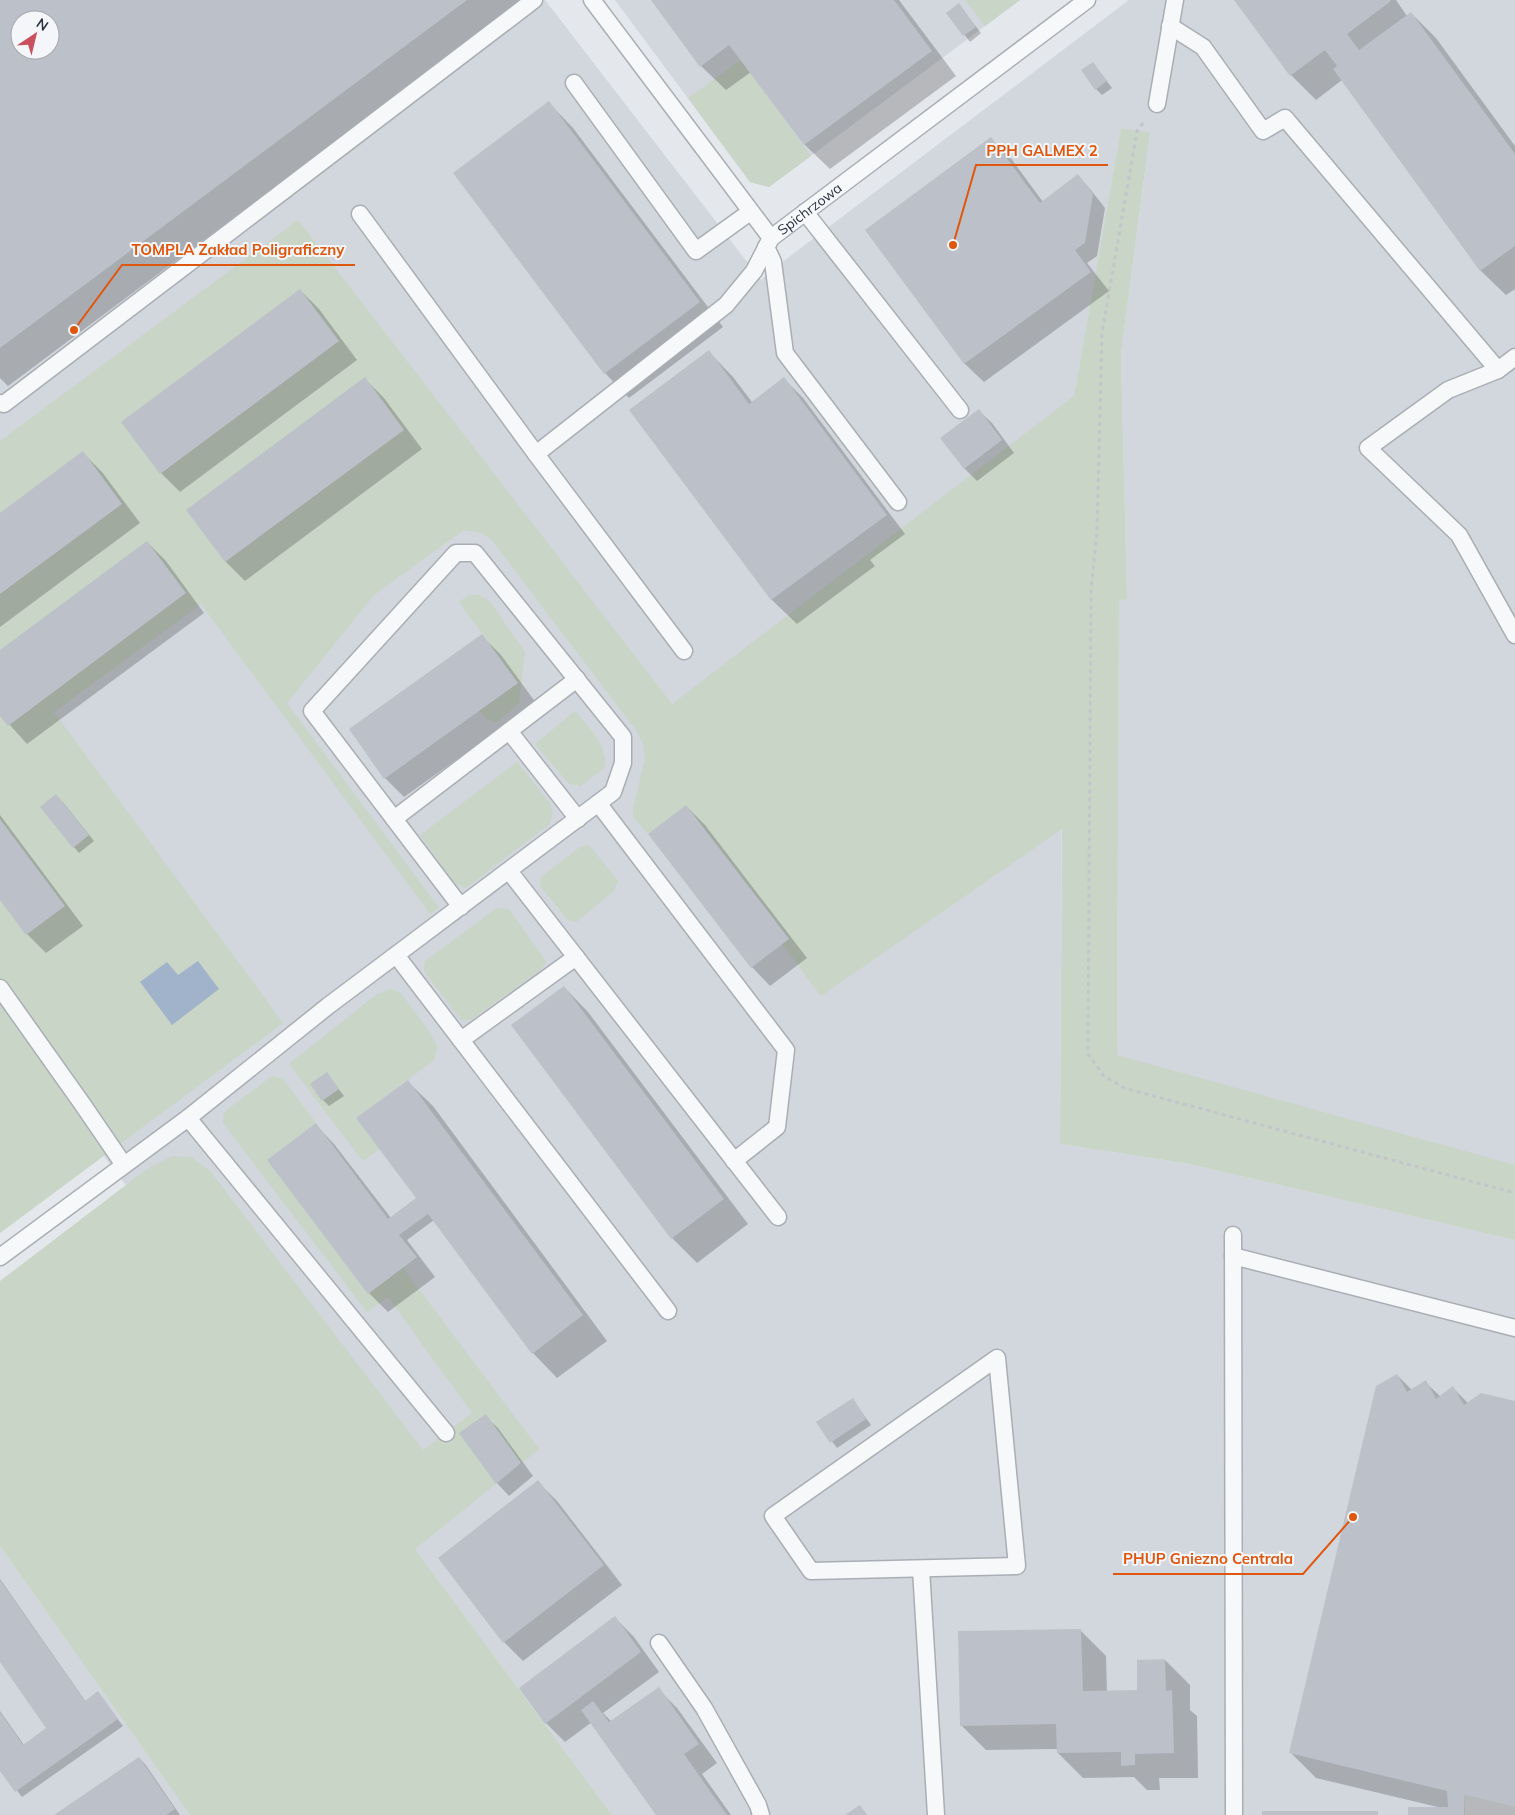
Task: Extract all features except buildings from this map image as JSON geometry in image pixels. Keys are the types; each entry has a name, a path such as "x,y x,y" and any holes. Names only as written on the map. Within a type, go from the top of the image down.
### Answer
{"lane":[{"path":"0,403 4,404 534,0"},
{"name":"Spichrzowa","path":"592,0 750,212 768,243 805,212 1087,0"},
{"path":"1157,104 1175,0"},
{"path":"1170,26 1203,47 1263,131 1285,118 1498,370"},
{"path":"574,83 696,251 750,212"},
{"path":"805,212 960,410"},
{"path":"360,214 536,454 684,651"},
{"path":"536,454 726,305 754,270 768,243"},
{"path":"768,243 774,262 785,353 898,502"},
{"path":"1515,357 1498,370 1448,390 1368,448 1459,535 1515,635"},
{"path":"0,1257 188,1118 328,1006 613,792 623,763 623,737 475,553 456,553 312,711 461,906"},
{"path":"394,819 577,679"},
{"path":"509,731 578,819"},
{"path":"598,803 786,1050 777,1127 734,1160"},
{"path":"509,870 778,1217"},
{"path":"396,955 668,1311"},
{"path":"461,1040 576,957"},
{"path":"0,988 124,1165"},
{"path":"188,1118 446,1433"},
{"path":"1233,1235 1234,1815"},
{"path":"1233,1256 1515,1328"},
{"path":"997,1358 1017,1566 921,1569 811,1571 773,1516 997,1358"},
{"path":"921,1569 936,1815"},
{"path":"659,1643 704,1708 758,1805 761,1815"}],"path":[{"path":"1157,104 1137,131 1102,333 1097,531 1091,591 1088,1054 1104,1076 1124,1088 1515,1193"}],"shaded area":[{"path":"0,0 545,0 761,280 1129,0 1515,0 1515,1166 1117,1056 1119,600 1127,598 1121,353 1150,134 1121,128 1074,396 1063,578 1060,1144 1185,1163 1515,1240 1515,1807 1464,1795 1465,1815 612,1815 415,1549 125,1184 0,1019"},
{"path":"615,0 1020,0 769,187 750,182"},
{"path":"0,1546 190,1815 0,1815"}],"green space":[{"path":"965,0 1020,0 985,26"},
{"path":"741,60 811,156 769,187 750,182 688,98"},
{"path":"1121,128 1150,133 1121,353 1127,599 1119,600 1117,1055 1515,1165 1515,1240 1185,1163 1060,1144 1062,829 821,996 782,944 789,938 686,805 648,834 633,817 633,809 645,759 643,744 636,730 491,539 482,533 464,530 374,595 287,703 439,908 430,914 201,604 54,712 283,1023 0,1233 0,441 298,220 672,704 1074,396"},
{"path":"469,595 480,595 491,603 525,652 519,703 497,722 489,720 479,711 518,683 459,602"},
{"path":"575,711 596,737 605,759 605,767 581,786 569,784 535,744"},
{"path":"517,762 550,803 553,814 549,825 466,888 454,883 420,835"},
{"path":"589,845 618,881 614,891 576,922 568,920 540,886 541,877 580,847"},
{"path":"497,908 509,909 546,961 542,969 471,1020 461,1020 424,971 425,961"},
{"path":"390,989 400,992 431,1034 437,1046 434,1060 356,1118 380,1149 363,1161 289,1064 376,995"},
{"path":"272,1076 283,1079 316,1123 268,1160 369,1293 403,1268 539,1449 415,1549 612,1815 190,1815 0,1546 0,1281 147,1169 173,1156 191,1157 210,1171 423,1450 472,1413 388,1297 367,1312 223,1123 224,1112"}],"water":[{"path":"198,961 219,989 172,1025 140,982 167,962 178,975"}],"place":[{"name":"PPH GALMEX 2","path":"953,245"},
{"name":"TOMPLA Zakład Poligraficzny","path":"74,330"},
{"name":"PHUP Gniezno Centrala","path":"1353,1517"}]}
